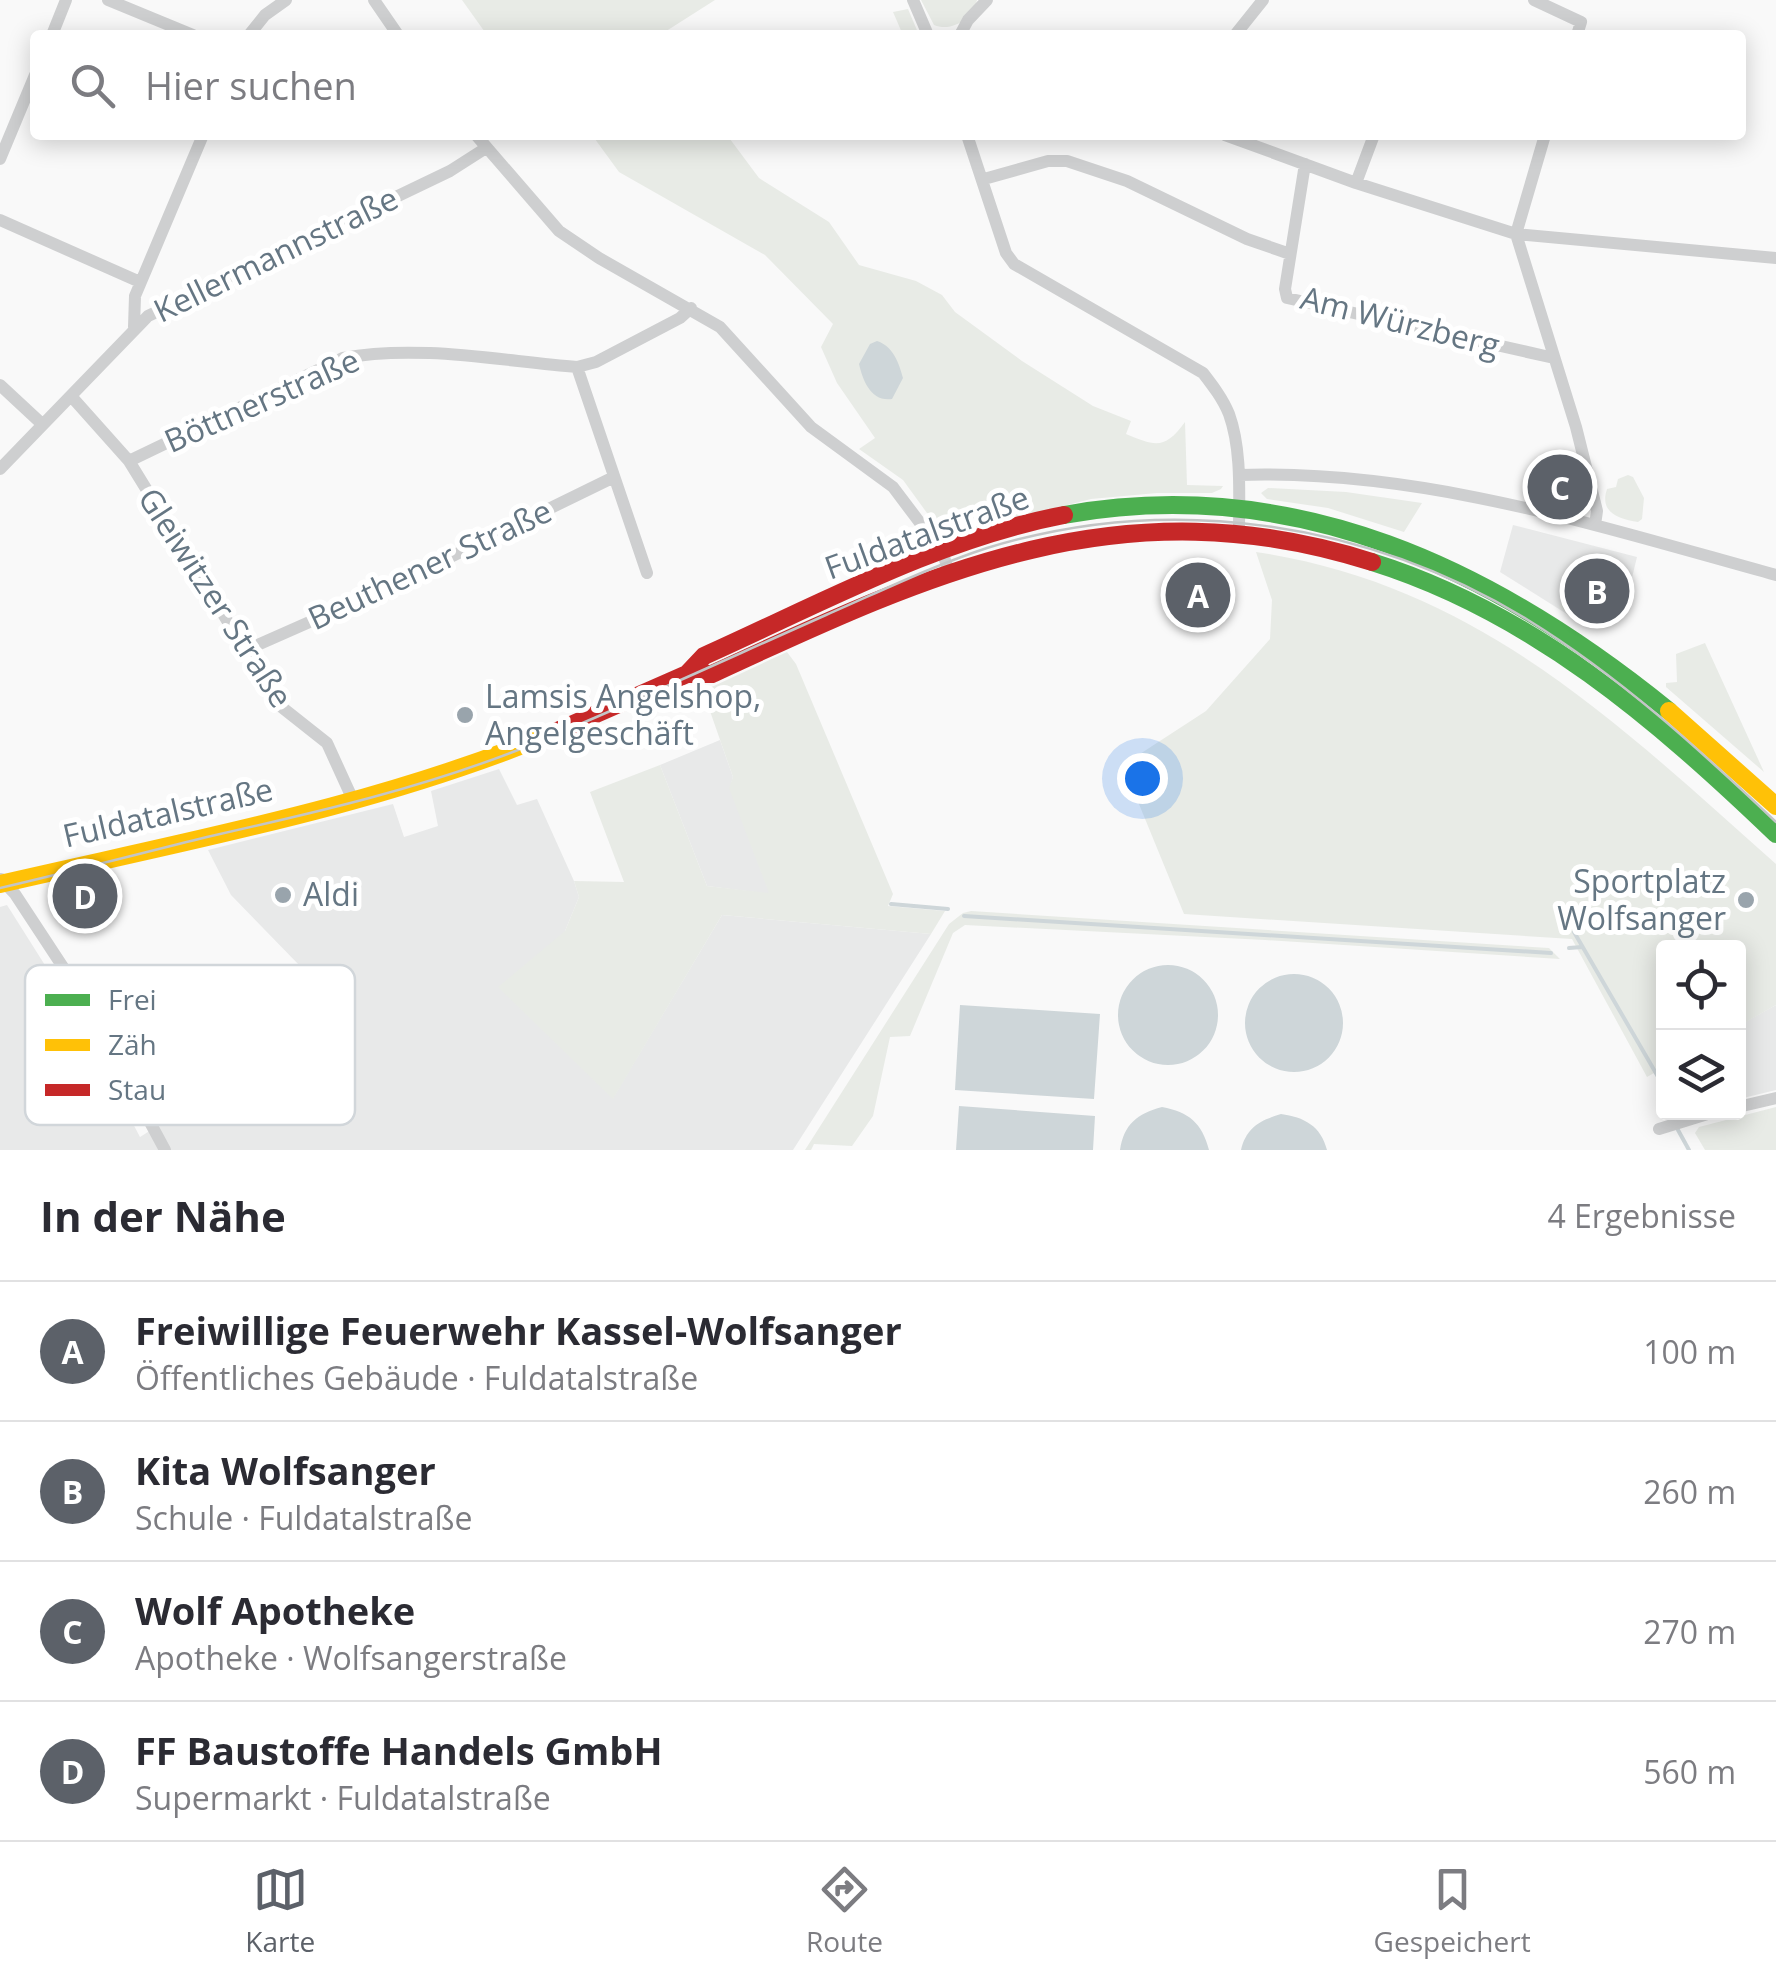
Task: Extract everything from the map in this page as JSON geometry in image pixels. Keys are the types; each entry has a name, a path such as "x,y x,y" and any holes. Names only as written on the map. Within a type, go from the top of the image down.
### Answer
{"main road":[{"name":"Fuldatalstraße","path":"1,882 354,800 511,750 686,674 704,656 942,552 1055,518 1154,502 1239,506 1318,522 1406,548 1470,574 1511,596 1619,669 1776,806"},
{"name":"Fuldatalstraße","path":"686,674 712,674 949,571 1053,542 1192,531 1238,533 1364,556 1450,588 1498,612 1608,684 1703,764 1776,834"}],"street":[{"path":"54,30 66,0"},
{"path":"108,0 181,30"},
{"path":"252,30 264,15 286,0"},
{"path":"374,0 395,30"},
{"path":"913,0 926,30"},
{"path":"963,30 987,0"},
{"path":"1238,30 1263,0"},
{"path":"1534,0 1579,29"},
{"path":"0,159 30,87"},
{"path":"134,327 135,296 140,282 202,140"},
{"path":"480,140 559,231 598,258 690,308 730,338 811,428 892,488 942,552 949,571"},
{"path":"969,140 1006,253 1014,264 1203,373 1228,411 1239,475 1238,533"},
{"path":"1239,140 1356,183 1516,234 1776,258"},
{"path":"1356,183 1372,140"},
{"path":"1544,140 1516,234 1576,427 1597,511 1595,525"},
{"name":"Kellermannstraße","path":"0,469 134,327 162,308 450,170 486,148"},
{"name":"Am Würzberg","path":"984,178 1048,161 1067,161 1127,181 1246,239 1290,254"},
{"name":"Am Würzberg","path":"1304,164 1285,289 1288,298 1554,358"},
{"path":"0,220 140,282"},
{"name":"Böttnerstraße","path":"128,461 343,358 375,352 412,353 577,367 596,362 680,318 690,308"},
{"path":"577,367 647,573"},
{"path":"0,385 42,424"},
{"name":"Gleiwitzer Straße","path":"71,396 128,461 279,705 328,743 354,800"},
{"path":"1239,475 1359,477 1464,495 1595,525 1776,576"},
{"name":"Beuthener Straße","path":"246,650 437,564 612,478"},
{"path":"1,882 60,965"},
{"path":"1746,1105 1776,1098"},
{"path":"1659,1129 1688,1120"},
{"path":"152,1125 166,1150"}],"shaded area":[{"path":"462,0 715,0 668,30 483,30"},
{"path":"921,0 977,0 961,22 941,27 934,25"},
{"path":"908,9 917,30 901,30 893,12"},
{"path":"596,140 731,140 759,178 829,222 859,265 916,281 942,295 955,312 1022,361 1093,406 1131,421 1126,434 1159,443 1185,422 1187,485 1223,486 1212,493 1091,499 951,535 935,524 903,480 859,449 875,438 837,383 821,347 833,324 765,255 619,172"},
{"path":"877,341 891,351 903,378 892,399 873,394 859,364 870,344"},
{"path":"1628,475 1644,498 1642,519 1638,522 1618,517 1606,504 1607,489 1616,487 1618,479"},
{"path":"1268,488 1346,492 1422,503 1404,532 1328,508 1267,499 1261,493"},
{"path":"1513,525 1637,557 1630,586 1615,609 1589,628 1500,572"},
{"path":"1256,552 1335,569 1408,595 1475,628 1539,667 1599,712 1776,864 1776,1005 1746,1022 1746,940 1656,940 1656,1072 1647,1077 1572,939 1184,914 1123,765 1206,711 1270,639 1272,600"},
{"path":"1589,556 1593,557 1589,586 1624,595 1615,609 1589,628 1559,607"},
{"path":"1705,643 1764,772 1666,687 1666,683 1677,682 1676,654"},
{"path":"787,652 796,664 893,894 888,906 945,911 931,934 722,915 613,1099 498,987 565,931 579,897 574,881 624,882 590,792 660,765 707,886 769,893 729,788 733,777 703,691"},
{"path":"720,740 733,777 730,788 770,894 707,886 660,765"},
{"path":"499,769 517,805 537,799 579,897 565,931 613,1098 722,915 931,934 793,1150 0,1150 0,907 7,905 45,965 25,965 25,1125 134,1125 140,1137 159,1125 355,1125 355,965 299,965 231,895 208,850 393,804 404,837 438,826 431,791"},
{"path":"971,911 1549,948 1560,959 965,925 953,933 910,1036 890,1037 873,1116 852,1146 814,1144 811,1150 805,1150 949,924"},
{"path":"1168,965 1187,969 1203,980 1214,996 1218,1015 1214,1034 1203,1050 1187,1061 1168,1065 1149,1061 1133,1050 1122,1034 1118,1015 1122,996 1133,980 1149,969"},
{"path":"1294,974 1313,978 1328,989 1339,1004 1343,1023 1339,1042 1328,1057 1313,1068 1294,1072 1275,1068 1260,1057 1249,1042 1245,1023 1249,1004 1260,989 1275,978"},
{"path":"960,1005 1100,1014 1094,1099 955,1090"},
{"path":"1776,1005 1776,1090 1746,1097 1746,1030 1746,1022"},
{"path":"959,1106 1095,1116 1093,1150 956,1150"},
{"path":"1162,1107 1193,1120 1209,1150 1120,1150 1133,1121"},
{"path":"1776,1107 1776,1150 1705,1150 1695,1133 1699,1127 1726,1120 1746,1120 1746,1115"},
{"path":"1281,1114 1310,1124 1321,1135 1327,1150 1241,1150 1255,1126"}],"waterway":[{"path":"891,904 948,909"},
{"path":"964,916 1551,953"},
{"path":"1574,932 1656,1073"},
{"path":"1569,948 1582,947"},
{"path":"1678,1130 1689,1150"}],"tram line":[{"path":"0,888 331,808 453,773 570,728 966,555 1056,531 1126,522 1195,520 1265,526 1334,539 1401,559 1466,586 1528,620 1626,689 1776,822"}],"traffic: fast":[{"path":"1064,515 1149,506 1231,508 1311,521 1388,544 1462,576 1533,615 1602,660 1669,711"},
{"path":"1372,562 1430,583 1539,640 1638,711 1776,834"}],"traffic: slow":[{"path":"1669,711 1776,806"},
{"path":"0,884 351,801 420,781 555,732"}],"traffic: jam":[{"path":"555,732 687,674 704,656 880,575 971,540 1064,515"},
{"path":"687,674 712,674 874,602 953,572 1032,550 1112,536 1195,532 1281,540 1372,562"}],"place":[{"name":"Wolf Apotheke","path":"1560,487"},
{"name":"Kita Wolfsanger","path":"1597,591"},
{"name":"Freiwillige Feuerwehr Kassel-Wolfsanger","path":"1198,595"},
{"name":"Lamsis Angelshop, Angelgeschäft","path":"465,715"},
{"name":"Aldi","path":"283,895"},
{"name":"FF Baustoffe Handels GmbH","path":"85,896"},
{"name":"Sportplatz Wolfsanger","path":"1746,900"}]}
